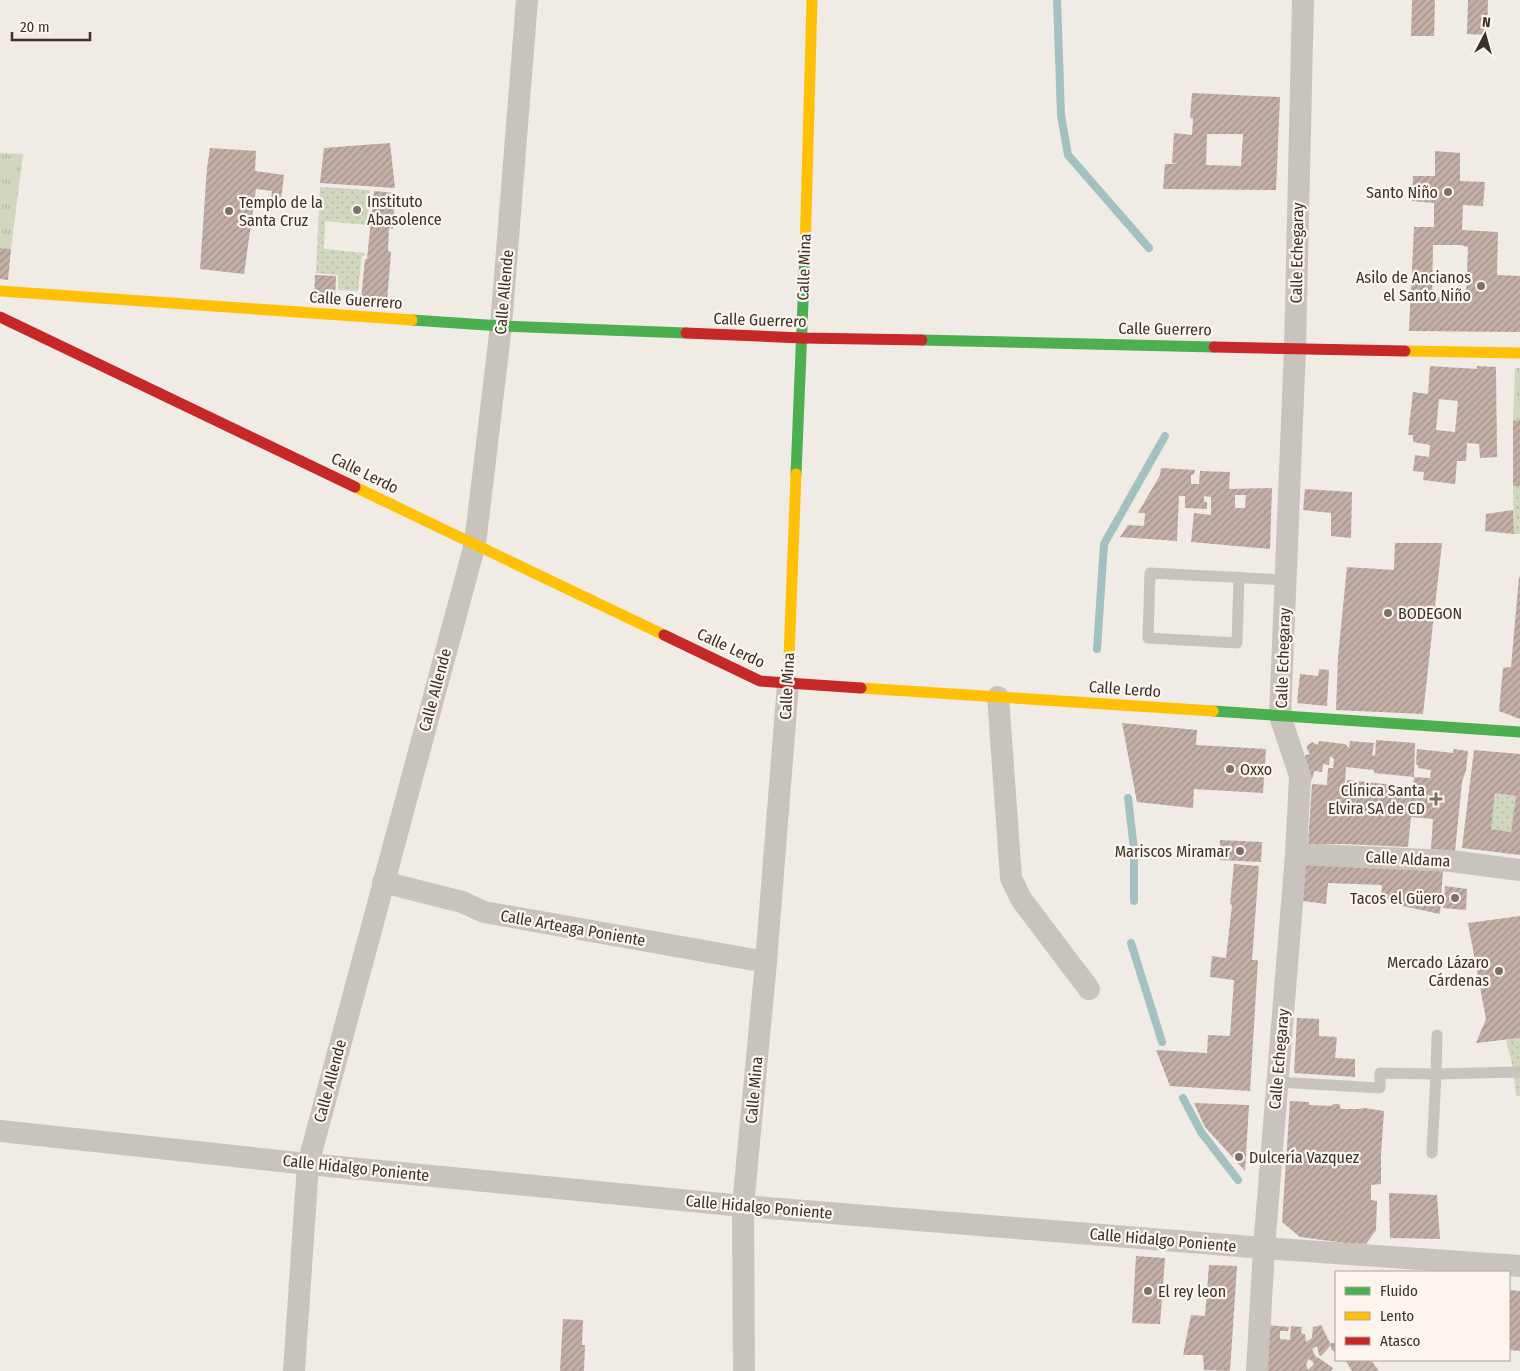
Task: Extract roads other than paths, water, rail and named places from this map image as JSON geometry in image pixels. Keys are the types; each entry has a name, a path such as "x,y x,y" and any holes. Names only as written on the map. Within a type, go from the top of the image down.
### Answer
{"street":[{"name":"Calle Allende","path":"294,1371 308,1164 475,544 501,326 527,0"},
{"name":"Calle Mina","path":"744,1371 743,1206 766,962 788,684 802,338 812,0"},
{"name":"Calle Echegaray","path":"1257,1371 1264,1248 1296,854 1300,776 1280,716 1295,348 1304,0"},
{"name":"Calle Guerrero","path":"0,291 501,326 802,338 1520,353"},
{"name":"Calle Lerdo","path":"0,317 760,681 1520,732"},
{"path":"998,697 1011,878 1021,899 1089,989"},
{"name":"Calle Aldama","path":"1296,854 1450,861 1520,870"},
{"name":"Calle Arteaga Poniente","path":"383,882 462,902 484,912 766,962"},
{"name":"Calle Hidalgo Poniente","path":"0,1131 308,1164 743,1206 1264,1248 1520,1266"}],"lane":[{"path":"1239,578 1237,643 1148,638 1150,573 1286,580"},
{"path":"1432,1153 1437,1035"},
{"path":"1277,1082 1380,1088 1380,1073 1520,1072"}],"waterway":[{"path":"1057,0 1061,115 1068,155 1149,248"},
{"path":"1097,649 1104,544 1165,436"},
{"path":"1128,798 1134,849 1134,901"},
{"path":"1131,943 1162,1042"},
{"path":"1183,1098 1201,1132 1238,1180"}],"place":[{"name":"Santo Niño","path":"1448,192"},
{"name":"Instituto Abasolence","path":"357,210"},
{"name":"Templo de la Santa Cruz","path":"229,211"},
{"name":"Asilo de Ancianos el Santo Niño","path":"1481,286"},
{"name":"BODEGON","path":"1388,613"},
{"name":"Oxxo","path":"1230,769"},
{"name":"Clínica Santa Elvira SA de CD","path":"1436,799"},
{"name":"Mariscos Miramar","path":"1240,851"},
{"name":"Tacos el Güero","path":"1455,898"},
{"name":"Mercado Lázaro Cárdenas","path":"1499,971"},
{"name":"Dulcería Vazquez","path":"1239,1157"},
{"name":"El rey leon","path":"1148,1291"}]}
